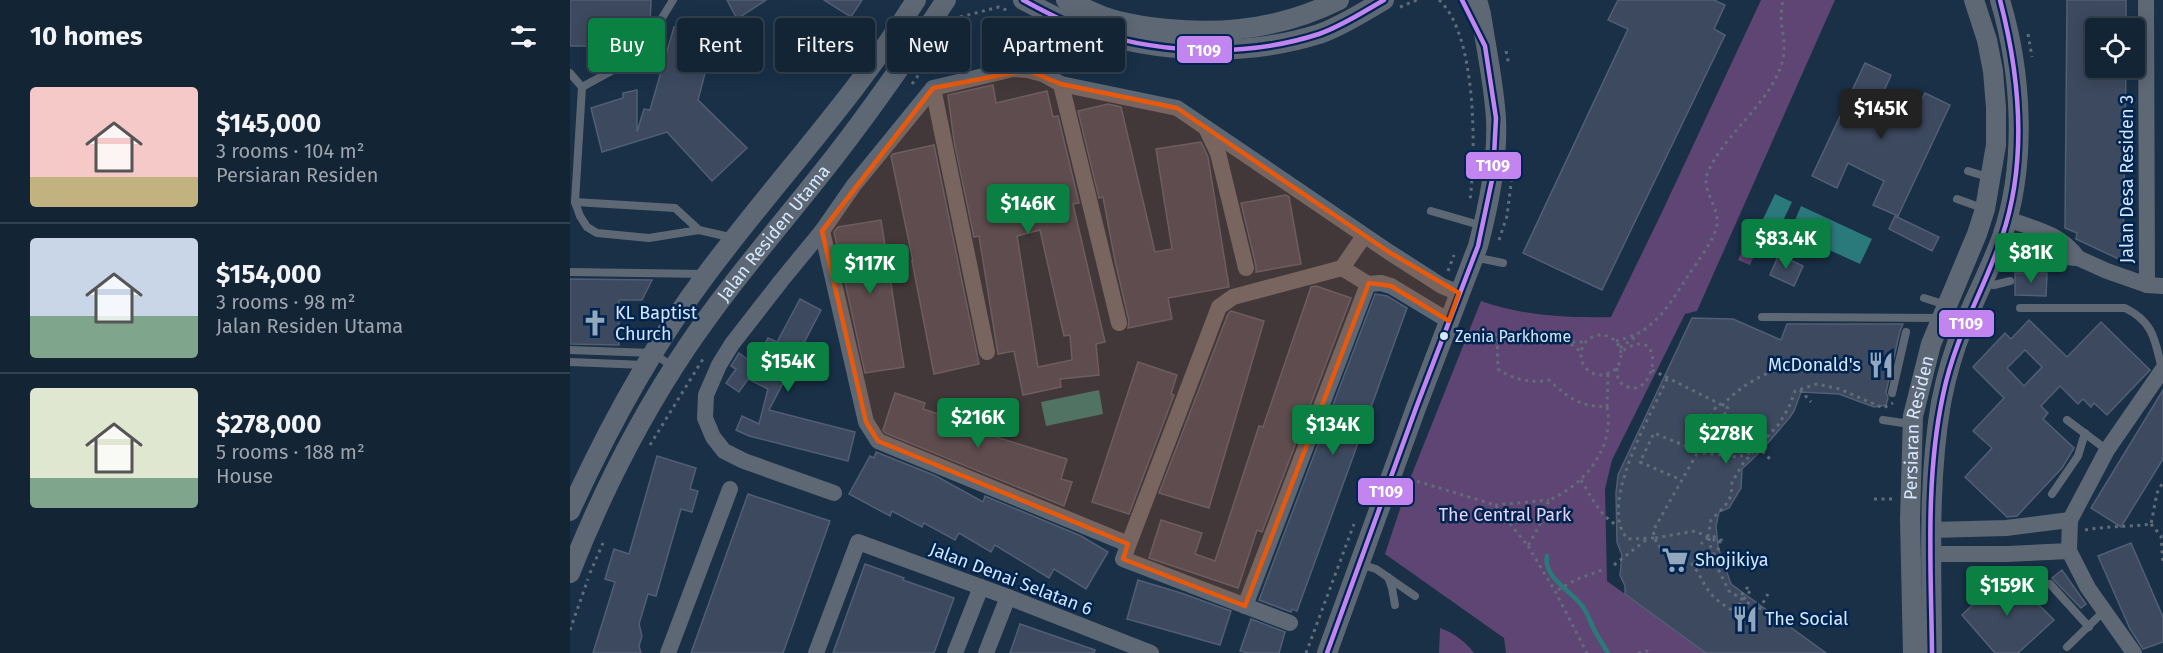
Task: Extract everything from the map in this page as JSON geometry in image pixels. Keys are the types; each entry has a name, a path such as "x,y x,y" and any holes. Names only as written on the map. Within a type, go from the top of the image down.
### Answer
{"street":[{"name":"Jalan Residen Utama","path":"570,511 598,449 649,359 706,274 885,48 916,0"},
{"path":"1023,0 1058,19 1115,38 1158,46 1234,50 1284,43 1320,33 1350,20 1384,0"},
{"path":"1066,0 1104,17 1125,23 1212,32 1250,29 1287,21 1310,14 1339,0"},
{"path":"1462,0 1485,46"},
{"path":"1327,653 1359,564 1456,326 1452,286 1493,175 1496,118 1477,0"},
{"name":"Persiaran Residen","path":"1913,653 1910,519 1913,416 1931,344 1977,234 1985,209 1996,145 1995,89 1987,40 1974,0"},
{"name":"Persiaran Residen","path":"1932,653 1932,530 1936,444 1941,404 1963,327 2001,239 2016,172 2018,141 2016,82 2010,33 2000,0"},
{"name":"Jalan Desa Residen 3","path":"2146,0 2155,286"},
{"name":"Jalan Residen Utama","path":"570,573 600,503 624,455 674,367 704,322 752,259 873,108 946,3"},
{"path":"834,493 730,455 713,437 704,410 709,385 728,351 822,231 854,185 933,88 1013,69 1043,74 1061,84 1177,108 1414,269 1452,286"},
{"path":"1061,84 1119,323"},
{"path":"933,88 987,352"},
{"path":"1206,128 1218,153 1246,268"},
{"path":"2007,219 2049,233 2069,245 2078,258"},
{"path":"822,231 866,422 878,441 1128,544"},
{"path":"1290,623 1123,559 1219,307 1233,297 1342,268 1364,236"},
{"path":"2001,239 2064,257 2078,258 2107,271 2155,286"},
{"path":"733,241 752,259"},
{"path":"1342,268 1368,284 1381,283 1391,286 1456,326"},
{"path":"1245,606 1368,284"},
{"path":"2134,653 2088,588 2069,551 2069,527 2107,450 2163,369"},
{"path":"668,653 730,489"},
{"path":"1932,530 2069,527"},
{"path":"2006,528 2007,554"},
{"name":"Jalan Denai Selatan 6","path":"816,653 858,542 1008,597 1141,651"},
{"path":"1932,555 2069,551"},
{"path":"956,653 981,587"},
{"path":"986,653 1008,597"}],"lane":[{"path":"582,87 639,56 673,0"},
{"path":"570,73 582,87 576,202 580,216 587,226 597,233 649,238 699,230 725,236 733,241"},
{"path":"1968,171 1991,178"},
{"path":"1957,199 1985,209"},
{"path":"576,202 675,208 699,230"},
{"path":"1431,211 1474,224"},
{"path":"1466,252 1503,263"},
{"path":"570,272 706,274"},
{"path":"1983,284 1994,285 2010,281"},
{"path":"1924,298 1945,312"},
{"path":"2020,308 2125,308 2134,312 2152,331 2163,369"},
{"path":"1762,317 1945,312"},
{"path":"1892,393 1906,332"},
{"path":"570,350 649,359 674,367"},
{"path":"570,362 649,359"},
{"path":"1882,420 1904,423 1913,416"},
{"path":"2067,420 2107,450"},
{"path":"2052,495 2078,456 2085,433"},
{"path":"1359,564 1376,569 1415,596"},
{"path":"1388,577 1395,605"},
{"path":"2050,584 2089,627"},
{"path":"2067,647 2104,610"}],"path":[{"path":"1439,0 1452,15 1469,77 1473,117 1474,224"},
{"path":"1621,350 1648,328 1677,295 1717,226 1717,213 1708,194 1706,176 1722,146 1762,100 1780,66 1785,34 1781,18 1783,0"},
{"path":"1452,286 1466,252"},
{"path":"1456,326 1528,342 1586,342 1597,335 1604,335 1616,341 1621,350 1617,378 1630,388 1638,387 1648,378 1652,370 1654,359 1650,349 1646,345 1636,344 1621,350"},
{"path":"1616,341 1648,328"},
{"path":"1497,336 1498,369 1508,377 1534,381 1549,380 1576,402 1589,406 1607,407"},
{"path":"1586,342 1581,358 1587,370 1599,375 1608,374 1617,368"},
{"path":"1569,343 1581,352"},
{"path":"1722,406 1734,393 1781,368 1799,363 1845,364"},
{"path":"1652,370 1668,377 1728,408 1713,437 1703,431 1718,403"},
{"path":"1410,479 1495,505 1549,500 1566,492 1581,480 1597,459 1602,447 1610,418 1607,407 1608,374"},
{"path":"1618,526 1621,484 1626,468 1668,377"},
{"path":"1712,554 1708,538 1711,520 1731,496 1732,482 1744,462 1779,424 1795,391 1817,384 1840,389 1883,408 1893,403 1896,395 1892,393"},
{"path":"1799,389 1811,402"},
{"path":"1677,478 1640,462 1654,432 1693,449"},
{"path":"1708,434 1653,531 1654,538 1658,545 1680,554 1693,565 1709,592 1721,604 1748,621"},
{"path":"1757,446 1770,459"},
{"path":"1703,453 1738,457 1752,452"},
{"path":"1581,480 1600,512 1606,519 1618,526 1630,540 1654,538"},
{"path":"2151,524 2157,493 2163,482"},
{"path":"1874,499 1900,499"},
{"path":"1528,546 1549,500"},
{"path":"1495,505 1528,546 1555,591 1587,653"},
{"path":"2069,527 2129,528 2151,524"},
{"path":"2151,524 2162,536 2163,565"},
{"path":"1614,565 1645,540 1695,531 1717,541 1725,539"},
{"path":"1693,565 1704,557 1717,553 1719,548 1719,540 1715,536 1701,544 1702,534"},
{"path":"1715,563 1729,591 1759,610 1768,594"},
{"path":"1558,590 1575,580 1602,570"},
{"path":"1734,611 1751,590 1748,588 1740,597"},
{"path":"1638,653 1647,651 1649,653"}],"highlighted area":[{"path":"1027,70 1061,84 1177,108 1389,252 1459,293 1449,321 1391,286 1369,283 1245,606 1123,559 1128,544 878,441 866,422 822,231 933,88"}],"green space":[{"name":"The Central Park","path":"1761,0 1835,0 1697,311 1685,314 1612,460 1605,489 1607,581 1706,653 1506,653 1504,638 1385,554 1410,479 1481,301 1513,310 1545,315 1611,317"},
{"path":"1752,231 1763,237 1750,265 1738,260"},
{"path":"1440,628 1459,638 1474,653 1439,653"}],"shaded area":[{"path":"1775,194 1792,202 1780,227 1763,219"},
{"path":"1801,206 1872,239 1860,264 1790,232"},
{"path":"1099,390 1103,414 1046,426 1041,402"}],"building":[{"path":"570,0 651,0 650,18 588,18 588,46 570,46"},
{"path":"727,0 766,0 739,18"},
{"path":"824,0 862,0 851,17"},
{"path":"1618,0 1714,0 1725,5 1714,29 1725,35 1602,290 1523,253 1628,29 1608,20"},
{"path":"2067,0 2126,0 2126,18 2085,18 2085,78 2126,78 2123,261 2076,239 2077,233 2065,228"},
{"path":"674,27 677,28 677,72 705,72 698,100 747,148 712,181 667,132 602,152 591,108 623,98 623,93 637,90 637,132 644,109 650,110 661,72 665,72 665,58"},
{"path":"1865,63 1891,75 1879,102 1913,118 1925,93 1950,105 1898,216 1873,205 1884,181 1848,163 1837,188 1812,176"},
{"path":"993,85 996,103 1047,91 1053,117 1058,116 1079,203 1073,204 1105,342 1096,344 1099,375 1060,379 1061,387 1023,395 1014,351 998,354 979,236 974,237 954,141 948,95","holes":["1040,230 1064,336 1070,335 1072,360 1038,367 1017,236"]},
{"path":"1108,104 1121,107 1155,252 1172,249 1156,149 1201,142 1208,157 1229,287 1168,298 1172,319 1128,328 1129,321 1103,197 1099,198 1078,111"},
{"path":"934,145 979,364 934,374 891,156"},
{"path":"1286,195 1289,197 1301,264 1256,272 1241,203"},
{"path":"1895,216 1939,237 1932,251 1889,229"},
{"path":"881,220 904,367 865,373 834,232 838,227"},
{"path":"1779,254 1803,266 1794,286 1770,275"},
{"path":"2015,273 2047,273 2046,296 2015,295"},
{"name":"KL Baptist Church","path":"570,279 652,280 642,300 619,300 619,345 570,344"},
{"path":"1316,286 1351,298 1262,532 1257,530 1238,588 1149,558 1161,520 1202,533 1195,554 1215,561 1259,426 1263,427 1311,287"},
{"path":"1375,294 1387,296 1407,308 1297,611 1292,609 1291,612 1259,600"},
{"path":"800,299 821,310 769,410 855,432 848,461 749,436 736,430 742,416 759,424 768,389 748,379 739,392 726,383 736,369 731,366 739,353 754,364 768,338 777,342"},
{"path":"1231,311 1264,321 1209,508 1159,493"},
{"path":"1692,318 1733,319 1781,340 1787,324 1903,324 1886,392 1888,398 1886,405 1874,407 1839,394 1801,392 1790,417 1742,469 1741,488 1729,508 1719,512 1716,526 1718,547 1731,584 1826,653 1706,653 1625,594 1625,586 1620,575 1622,555 1617,542 1618,475"},
{"path":"2029,320 2067,357 2101,322 2150,370 2107,415 2094,403 2091,407 2083,399 2078,404 2060,386 2041,406 2048,413 2043,419 2074,448 2062,468 2017,516 2007,517 1965,477 1992,448 1973,431 2004,398 1973,367 2005,333 2011,339","holes":["2025,350 2042,367 2024,386 2007,368"]},
{"path":"1138,362 1177,375 1171,394 1174,395 1129,514 1092,502"},
{"path":"2163,390 2163,459 2121,527 2091,508"},
{"path":"895,393 925,403 923,409 997,433 996,437 1067,459 1061,479 1072,482 1064,506 885,433 883,430"},
{"path":"876,452 936,476 983,502 985,496 1081,536 1108,552 1086,589 1054,569 1049,578 995,545 991,552 959,533 955,540 924,523 922,527 892,511 890,516 849,494 870,456 874,458"},
{"path":"657,456 696,468 690,489 698,491 692,512 681,509 656,596 648,594 639,624 642,636 639,646 641,653 593,653 615,582 605,579 614,549 629,554"},
{"path":"748,494 830,521 783,653 691,653"},
{"path":"2131,543 2163,617 2163,642 2143,649 2130,629 2098,556"},
{"path":"865,564 954,598 934,653 833,653"},
{"path":"2062,570 2086,604 2081,608 2052,578"},
{"path":"2006,572 2054,620 2018,653 1995,653 1962,615"},
{"path":"1138,580 1231,611 1220,645 1127,619"},
{"path":"1251,619 1285,632 1279,653 1240,651"},
{"path":"1020,624 1095,650 1094,653 1010,653"}],"waterway":[{"path":"1547,556 1549,571 1583,607 1608,653"}],"transit line":[{"name":"T109","path":"1023,0 1069,23 1105,35 1135,43 1197,50 1228,50 1290,42 1328,31 1384,0"},
{"name":"T109","path":"1327,653 1478,246 1493,175 1496,118 1485,46 1462,0"},
{"name":"T109","path":"1932,653 1930,524 1937,427 1948,374 2002,237 2015,178 2018,148 2016,89 2000,0"}],"place":[{"name":"KL Baptist Church","path":"595,323"},
{"name":"Zenia Parkhome","path":"1444,336"},
{"name":"McDonald's","path":"1881,365"},
{"name":"Shojikiya","path":"1675,560"},
{"name":"The Social","path":"1745,619"}]}
